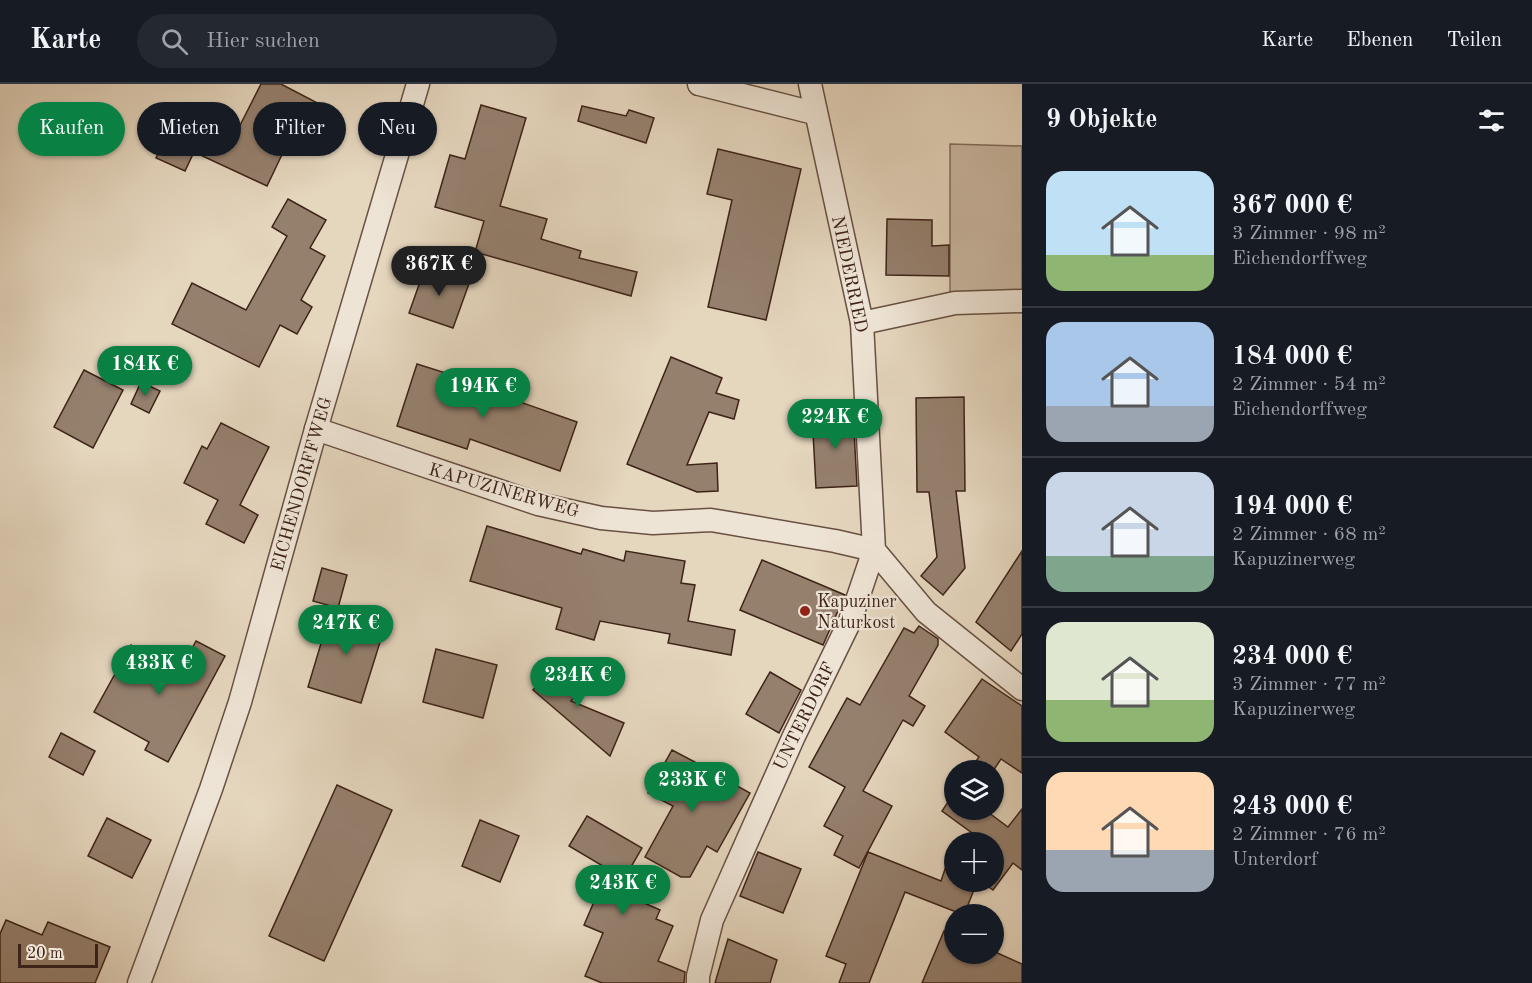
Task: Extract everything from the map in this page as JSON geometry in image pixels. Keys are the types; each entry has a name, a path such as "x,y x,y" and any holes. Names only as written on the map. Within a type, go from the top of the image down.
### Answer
{"street":[{"name":"EICHENDORFFWEG","path":"139,983 211,789 240,702 316,429 418,84"},
{"path":"699,84 814,113"},
{"name":"NIEDERRIED","path":"810,84 814,113 862,323 874,550"},
{"path":"862,323 955,303 1022,301"},
{"name":"KAPUZINERWEG","path":"316,429 538,504 590,516 653,523 711,520 874,550"},
{"path":"874,550 926,612 1022,689"},
{"name":"UNTERDORF","path":"698,983 712,920 794,736 850,621 874,550"}],"shaded area":[{"path":"950,144 1022,146 1022,293 950,298"}],"building":[{"path":"261,84 281,84 316,102 253,102 253,156 281,156 267,186 203,156 241,156 241,123"},
{"path":"481,105 526,118 500,206 547,219 541,239 581,251 579,258 637,272 631,296 475,252 484,221 435,207 450,155 465,159"},
{"path":"582,106 626,116 629,110 654,118 646,143 578,121"},
{"path":"718,149 801,169 766,320 708,307 732,200 707,194"},
{"path":"157,156 192,156 185,171 156,158"},
{"path":"288,199 326,220 310,248 325,256 301,300 312,307 297,334 280,325 259,367 172,324 192,283 246,310 287,236 272,227"},
{"path":"887,219 932,220 932,246 949,245 949,276 886,275"},
{"path":"426,265 470,281 453,328 409,313"},
{"path":"671,357 722,378 716,393 739,400 734,419 709,412 687,465 717,463 718,491 697,492 627,464"},
{"path":"417,364 487,386 486,390 577,422 560,471 470,439 467,449 397,426"},
{"path":"84,370 123,390 93,448 54,427"},
{"path":"141,382 160,391 149,413 131,404"},
{"path":"964,397 965,491 956,491 965,568 943,595 921,576 937,557 929,492 917,492 916,398"},
{"path":"853,411 857,486 816,488 812,414"},
{"path":"221,423 269,447 240,505 258,515 244,543 206,524 218,500 184,483 202,446 207,449"},
{"path":"487,526 581,554 583,549 624,561 626,551 685,561 681,583 695,585 688,621 735,630 731,655 668,643 670,634 600,621 594,640 556,629 562,608 470,581"},
{"path":"1022,551 1022,634 1011,651 976,622"},
{"path":"762,560 845,595 823,645 740,610"},
{"path":"322,568 347,575 338,608 313,601"},
{"path":"331,610 385,626 361,703 308,687"},
{"path":"919,626 938,639 938,645 909,696 925,706 913,726 903,720 863,791 892,806 859,868 834,855 843,836 824,826 845,787 809,767 847,698 860,705 904,628 914,633"},
{"path":"196,641 225,656 168,762 145,750 149,742 94,712 131,645 179,672"},
{"path":"436,649 497,665 483,718 423,702"},
{"path":"557,662 585,685 571,701 624,723 610,756 533,690"},
{"path":"770,672 801,690 779,733 746,714"},
{"path":"982,679 1022,706 1022,773 1001,759 977,760 979,757 945,732"},
{"path":"61,733 95,751 83,775 49,757"},
{"path":"672,750 710,770 708,779 712,772 750,793 717,852 707,846 690,877 681,877 645,857 673,806 648,793"},
{"path":"337,785 392,810 324,961 269,936"},
{"path":"1022,809 1022,870 1013,863 1004,875 1004,832 971,832 954,820 999,820 1008,827"},
{"path":"587,816 642,848 617,891 660,910 656,919 673,926 658,961 685,972 684,983 602,983 585,976 603,933 584,925 608,869 569,846"},
{"path":"107,818 151,840 132,878 88,856"},
{"path":"480,820 519,836 500,882 462,866"},
{"path":"758,852 801,869 783,913 740,896"},
{"path":"868,852 941,881 944,872 944,892 973,892 968,904 944,904 944,907 905,892 869,983 839,983 846,964 826,956"},
{"path":"6,920 42,935 48,922 110,947 95,983 0,983 0,934"},
{"path":"944,931 944,964 1004,964 1004,956 1022,964 1022,983 922,983"},
{"path":"728,939 777,960 770,983 715,983"}],"place":[{"name":"Kapuziner Naturkost","path":"805,611"}]}
